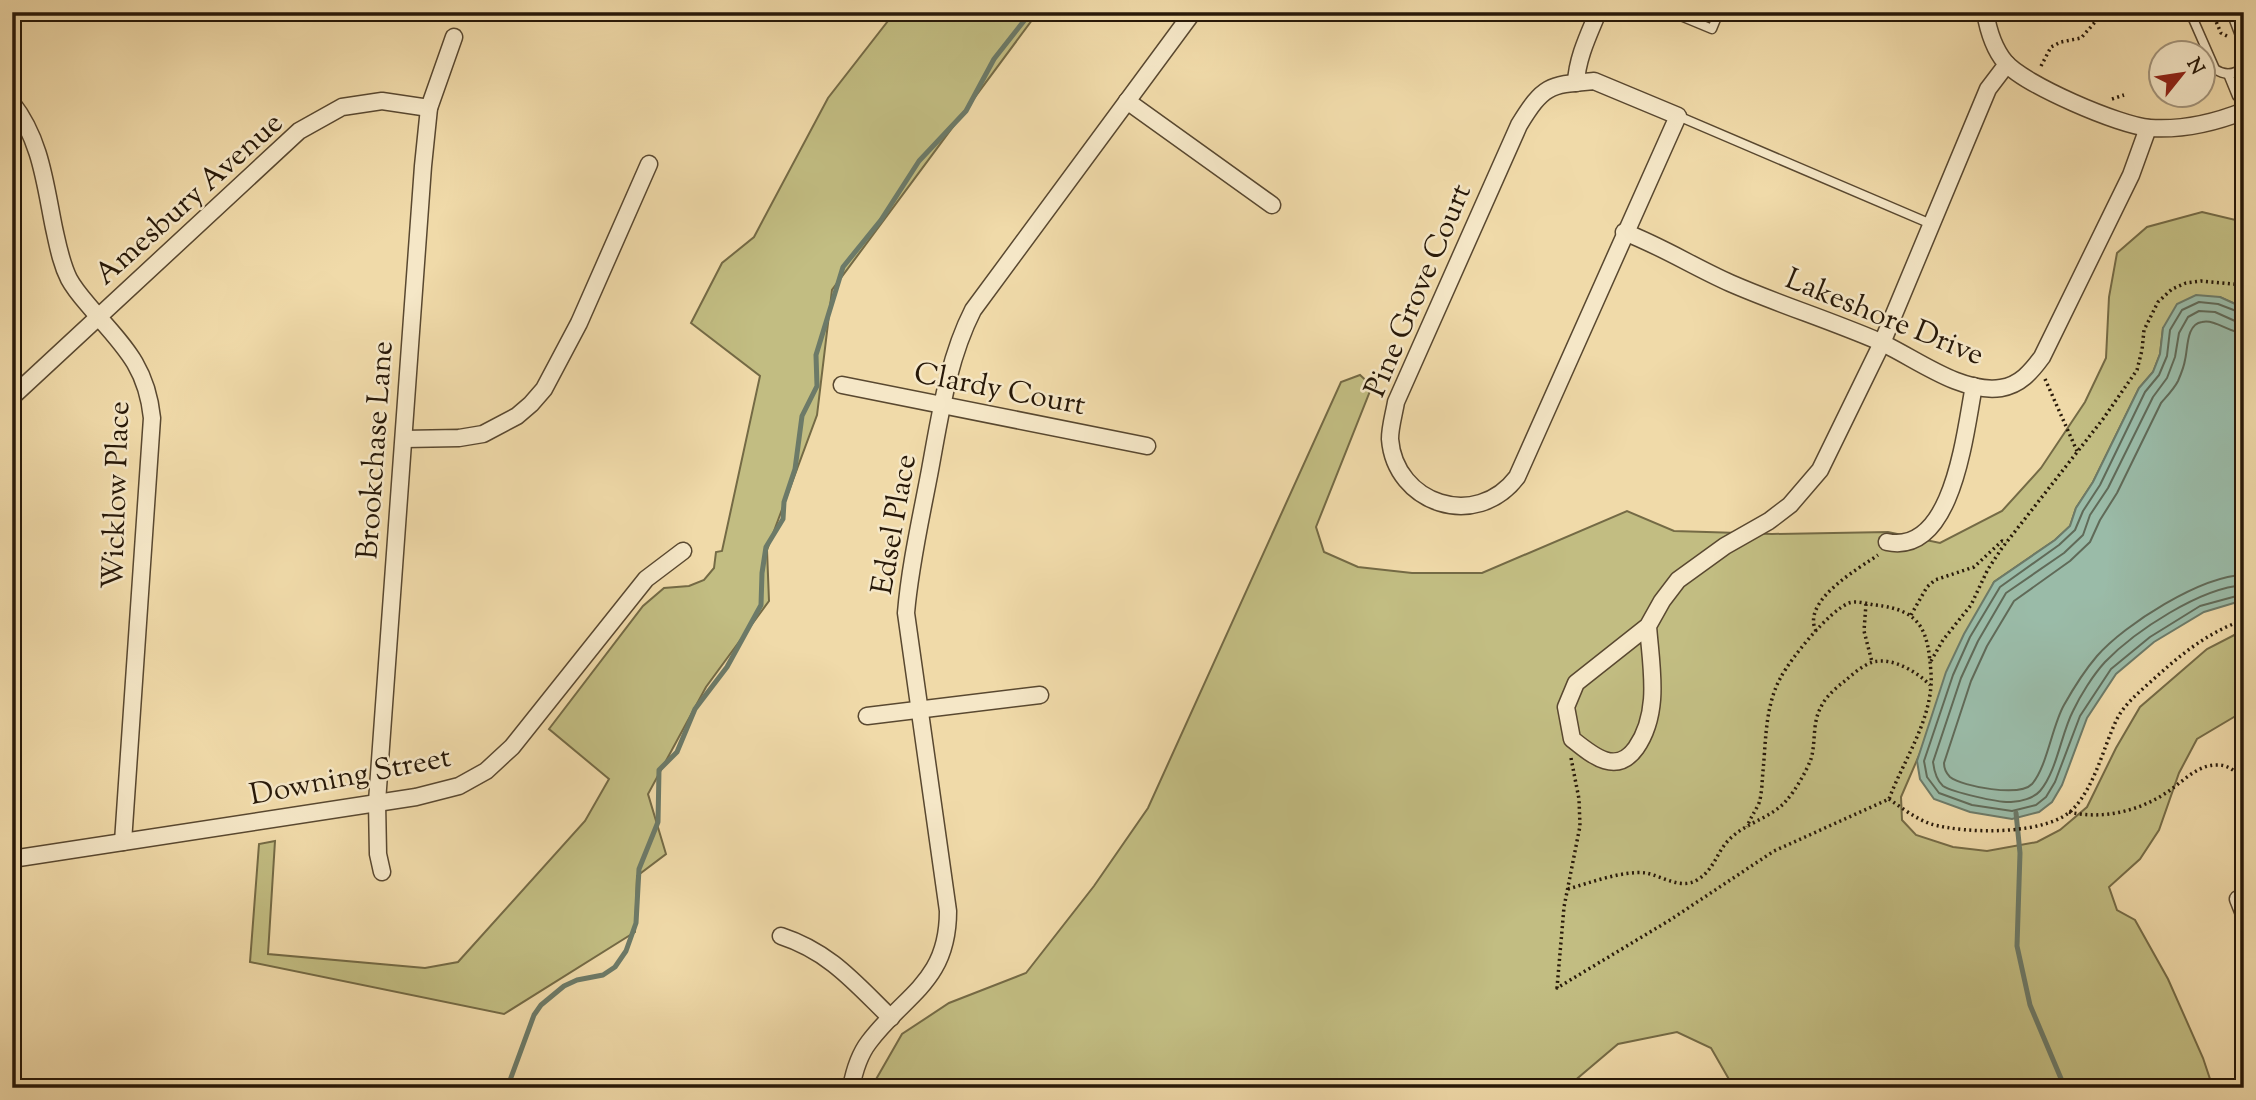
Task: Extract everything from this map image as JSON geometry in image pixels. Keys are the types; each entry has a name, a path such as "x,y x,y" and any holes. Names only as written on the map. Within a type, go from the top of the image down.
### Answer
{"street":[{"name":"Edsel Place","path":"851,1088 857,1064 868,1043 929,978 940,957 948,923 906,613 909,577 956,348 974,310 1192,12"},
{"path":"1576,83 1576,72 1598,12"},
{"path":"1985,12 1988,29 2007,64 2033,82 2132,125 2148,128 2195,126 2244,111"},
{"name":"Brookchase Lane","path":"382,872 378,854 377,802 423,166 429,108 454,37"},
{"path":"1648,626 1651,712 1644,737 1629,757 1613,763 1592,756 1572,739 1566,708 1576,683 1648,626 1661,601 1678,580 1790,505 1820,470 1882,343 1988,89 2007,64"},
{"name":"Pine Grove Court","path":"1594,81 1678,116 1517,477 1508,489 1480,504 1449,506 1425,496 1406,478 1393,454 1390,438 1396,402 1519,125 1529,108 1550,87 1576,83 1594,81"},
{"name":"Amesbury Avenue","path":"12,397 299,131 342,107 382,101 429,108"},
{"path":"1127,101 1272,205"},
{"name":"Wicklow Place","path":"12,103 38,151 60,257 74,286 130,352 150,395 152,418 123,842"},
{"name":"Lakeshore Drive","path":"1624,232 1652,243 1732,284 1882,343 1935,371 1974,386 2001,388 2019,382 2042,358 2131,175 2148,128"},
{"path":"404,439 459,438 483,433 517,416 531,404 544,389 579,323 649,163"},
{"name":"Clardy Court","path":"842,385 1147,446"},
{"path":"1887,542 1897,545 1909,543 1922,535 1935,523 1946,504 1956,475 1974,386"},
{"name":"Downing Street","path":"12,859 416,797 459,786 486,771 512,747 646,579 683,551"},
{"path":"867,716 1040,695"},
{"path":"781,936 804,943 820,952 891,1018"}],"lane":[{"path":"1671,12 1712,29 1719,12"},
{"path":"2190,12 2211,65 2221,73 2228,74 2236,72 2244,65"},
{"path":"2231,12 2244,46"},
{"path":"2228,74 2237,96 2244,102"},
{"path":"1678,116 1931,224"}],"path":[{"path":"2041,66 2051,47 2081,38 2104,12"},
{"path":"2212,12 2221,33 2229,37 2234,35"},
{"path":"2112,99 2124,94"},
{"path":"1930,663 1943,640 1971,605 1988,569 2006,543 2103,419 2137,370 2143,350 2144,330 2158,302 2172,289 2186,283 2201,281 2244,285"},
{"path":"2041,372 2077,451"},
{"path":"1911,615 1927,587 1935,580 1974,567 2002,541 2006,543"},
{"path":"1816,631 1814,622 1822,600 1854,570 1882,552 1887,542"},
{"path":"1572,739 1569,746 1579,799 1580,825 1568,889 1557,988 1670,920 1774,851 1889,799 1925,715 1931,685 1929,643 1920,622 1911,615 1884,606 1853,602 1846,604 1816,631 1780,679 1769,712 1759,803 1747,827"},
{"path":"1866,604 1864,631 1872,662"},
{"path":"1889,799 1930,824 1998,830 2047,825 2069,812 2085,792 2117,720 2130,702 2183,653 2225,626 2244,620"},
{"path":"1568,889 1634,873 1647,873 1662,880 1691,883 1710,870 1718,850 1732,836 1786,801 1810,760 1815,724 1821,706 1835,689 1854,673 1872,662 1885,662 1903,666 1931,685"},
{"path":"2069,812 2087,816 2113,814 2140,806 2165,793 2203,767 2216,764 2229,767 2244,780"}],"shaded area":[{"path":"895,12 1038,12 832,290 817,415 767,550 769,601 706,687 648,794 666,854 637,876 635,932 504,1014 250,962 259,844 275,841 268,954 425,968 458,962 585,821 609,779 549,729 643,606 664,588 689,586 704,580 714,568 716,552 722,551 760,376 691,323 722,263 754,237 828,98"},
{"path":"2202,212 2244,222 2244,308 2220,297 2163,328 2160,354 2153,372 2139,388 2093,482 2076,508 2070,526 2055,540 1994,582 1901,797 1902,820 1916,835 1953,847 1987,851 2037,842 2060,830 2087,807 2140,707 2207,649 2244,630 2244,711 2197,739 2179,773 2159,830 2140,859 2109,887 2117,910 2135,920 2168,979 2203,1058 2213,1088 1734,1088 1711,1048 1677,1032 1618,1044 1566,1088 871,1088 902,1034 949,1003 1026,973 1094,886 1148,808 1341,382 1360,375 1372,386 1316,527 1324,552 1358,567 1412,573 1482,573 1627,511 1674,531 1772,534 1888,532 1940,543 2002,511 2041,468 2085,402 2106,358 2109,297 2117,253 2147,227"}],"water":[{"path":"2196,295 2220,297 2244,308 2244,600 2204,612 2154,642 2116,674 2087,718 2062,785 2052,802 2039,812 2012,819 1970,812 1934,799 1920,779 1917,761 1946,672 1964,634 1994,582 2055,540 2070,526 2076,508 2093,482 2139,388 2153,372 2160,354 2163,328 2177,304"}],"waterway":[{"path":"504,1088 509,1083 534,1015 541,1005 564,986 577,980 603,975 615,967 626,951 636,923 639,869 658,822 659,770 677,752 695,709 727,667 761,605 766,547 783,519 784,502 795,469 802,416 817,386 816,355 843,267 881,220 919,161 966,111 994,59 1031,12"},
{"path":"2016,813 2020,853 2017,946 2030,1005 2065,1088"}]}
